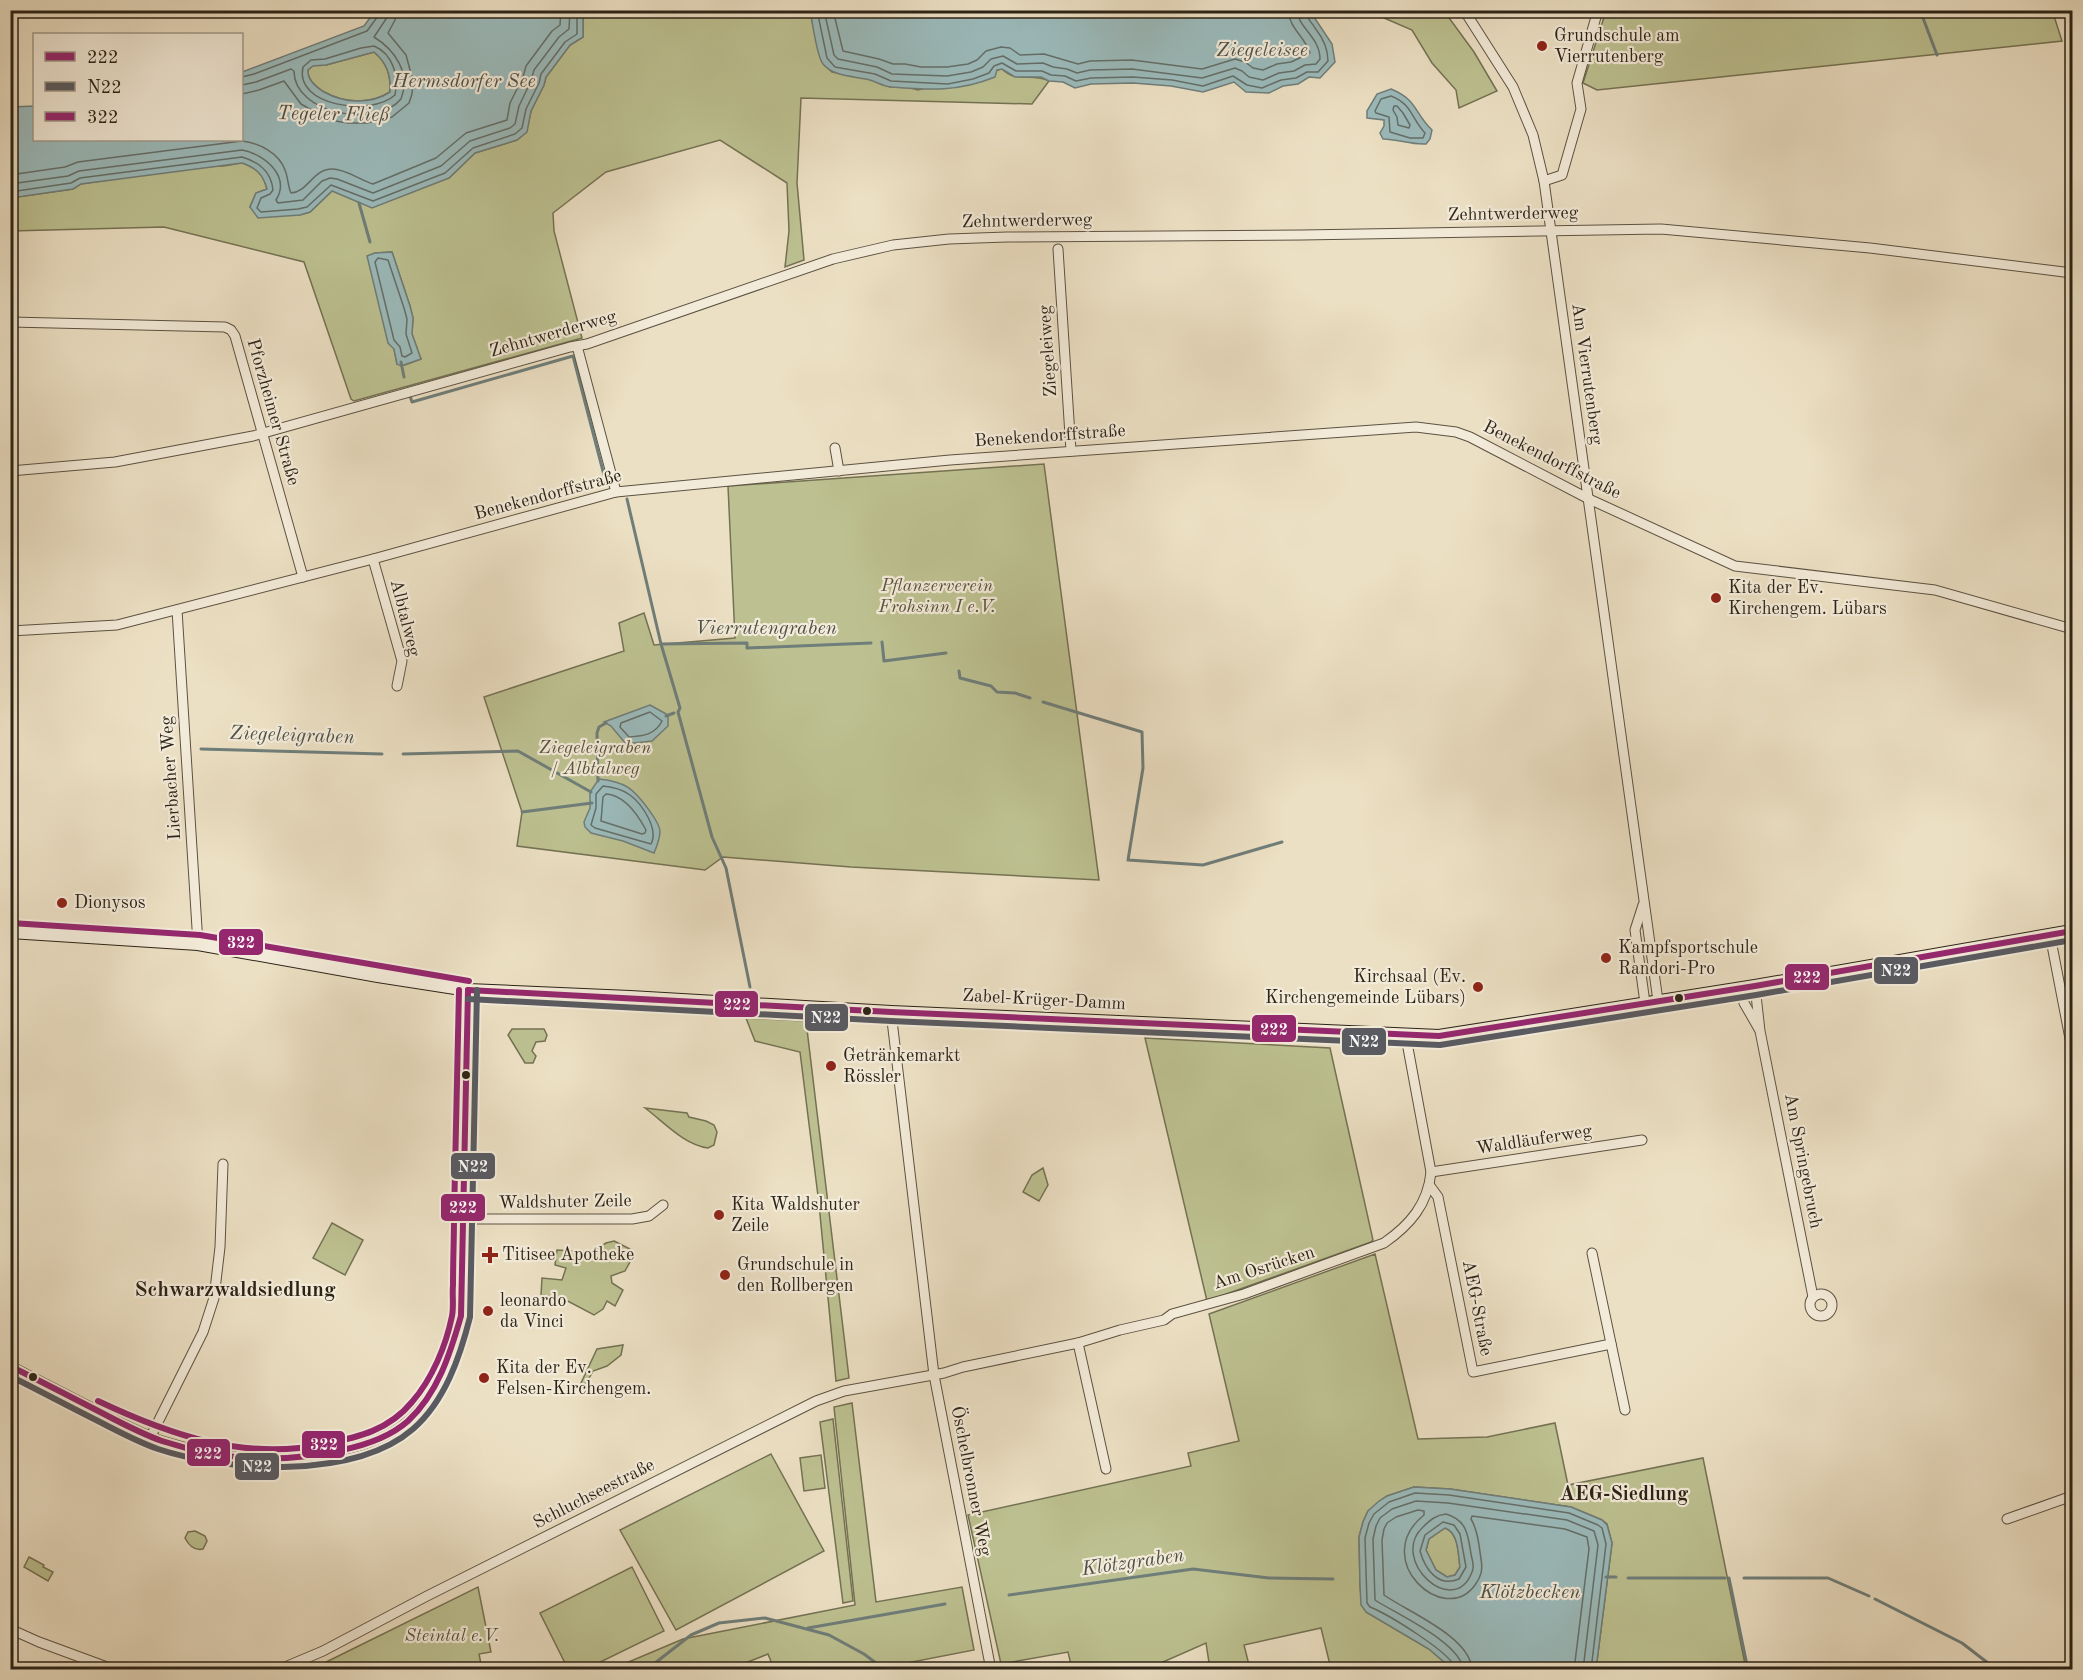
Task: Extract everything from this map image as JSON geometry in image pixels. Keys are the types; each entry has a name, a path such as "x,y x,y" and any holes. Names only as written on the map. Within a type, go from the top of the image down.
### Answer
{"street":[{"name":"Am Vierrutenberg","path":"1464,10 1513,87 1533,135 1544,181 1644,902 1635,930 1651,1002"},
{"path":"1544,181 1562,175 1581,108 1577,83 1598,10"},
{"name":"Zehntwerderweg","path":"10,471 115,462 263,433 577,346 833,259 892,245 927,241 1007,237 1672,230 1870,248 2073,273"},
{"name":"Ziegeleiweg","path":"1058,249 1071,451"},
{"name":"Pforzheimer Straße","path":"10,322 225,327 231,330 236,336 303,577"},
{"path":"577,346 616,492"},
{"name":"Benekendorffstraße","path":"10,631 117,625 373,559 616,492 1071,451 1416,427 1456,432 1470,437 1589,499 1735,566 1935,590 2073,629"},
{"path":"835,448 838,471"},
{"name":"Albtalweg","path":"373,559 402,661 397,686"},
{"name":"Lierbacher Weg","path":"177,610 198,944"},
{"name":"Zabel-Krüger-Damm","path":"10,932 198,944 468,990 891,1012 1439,1036 1755,986 2073,932"},
{"path":"2050,935 2073,1049"},
{"name":"Am Springebruch","path":"1755,986 1760,1031 1813,1297"},
{"name":"Am Springebruch","path":"1741,988 1744,1003 1760,1031"},
{"path":"10,1366 151,1436 210,1454 279,1460 310,1457 377,1440 400,1426 427,1399 438,1382 451,1352 461,1316 468,990"},
{"name":"Öschelbronner Weg","path":"891,1012 934,1375 991,1670"},
{"name":"Am Osrücken","path":"934,1375 1078,1343 1164,1320 1172,1314 1244,1294 1384,1243 1400,1232 1421,1207 1430,1186 1431,1172 1407,1035"},
{"name":"Waldläuferweg","path":"1431,1172 1642,1140"},
{"path":"151,1436 203,1332 214,1298 220,1247 220,1186 223,1164"},
{"name":"AEG-Straße","path":"1430,1186 1438,1197 1473,1372 1611,1344"},
{"name":"Waldshuter Zeile","path":"464,1219 632,1220 649,1216 663,1205"},
{"path":"1593,1253 1625,1410"},
{"path":"1078,1343 1106,1469"},
{"name":"Schluchseestraße","path":"278,1670 323,1651 427,1596 816,1401 844,1392 934,1375"},
{"path":"2007,1519 2073,1496"},
{"path":"10,1629 115,1670"}],"green space":[{"path":"583,11 810,11 822,62 832,72 874,80 890,87 903,86 918,90 1002,69 1013,76 1037,77 1049,81 1032,104 801,98 797,183 804,260 785,267 789,231 787,183 720,140 606,172 553,213 554,231 582,338 354,401 351,399 304,262 164,227 11,231 10,198 73,189 80,184 185,169 248,164 259,172 267,189 256,193 250,207 299,215 310,212 332,191 449,178 475,153 517,140 526,132 531,111 546,77 570,45 583,37","holes":["392,252 413,318 412,334 421,359 405,365 397,364 368,256 375,253"]},
{"path":"1368,11 1444,11 1474,52 1497,91 1459,108 1456,90 1432,63 1412,30"},
{"path":"1606,11 2056,11 2054,16 2062,41 1597,90 1583,83"},
{"path":"374,52 385,65 390,80 390,92 382,96 357,101 332,96 321,90 309,77 308,70 313,65 326,65"},
{"name":"Pflanzerverein Frohsinn I e.V.","path":"1044,464 1099,880 851,867 723,857 705,870 517,846 522,812 484,697 624,651 619,623 644,613 654,645 735,638 728,486"},
{"path":"746,1018 806,1021 849,1378 836,1381 819,1204 800,1052 755,1041"},
{"path":"512,1029 544,1029 547,1035 545,1041 536,1042 532,1051 536,1056 533,1063 525,1063 508,1035"},
{"path":"1145,1038 1330,1048 1373,1240 1207,1301"},
{"path":"645,1108 687,1113 689,1117 714,1125 717,1132 714,1145 708,1148 691,1142"},
{"path":"1043,1168 1048,1185 1039,1201 1023,1192 1032,1175"},
{"path":"332,1223 363,1240 345,1275 313,1258"},
{"path":"614,1241 630,1249 631,1260 625,1271 611,1276 612,1283 623,1290 615,1306 607,1301 603,1309 594,1315 562,1298 541,1295 542,1278 562,1280 566,1268 555,1265 557,1250 592,1252"},
{"path":"1375,1254 1418,1439 1487,1437 1555,1423 1568,1485 1703,1458 1746,1669 1596,1669 1612,1543 1607,1524 1571,1507 1450,1489 1414,1487 1387,1496 1368,1511 1359,1537 1361,1597 1366,1612 1429,1649 1452,1669 1331,1669 1321,1628 1244,1645 1250,1669 1210,1669 1206,1643 1154,1666 1139,1669 1072,1669 1068,1652 1001,1664 968,1515 1191,1466 1188,1453 1239,1441 1209,1314"},
{"path":"623,1345 621,1355 607,1366 593,1371 587,1382 581,1383 597,1349"},
{"path":"852,1403 876,1602 962,1587 974,1650 886,1667 886,1669 835,1669 834,1666 825,1669 774,1669 768,1654 730,1669 612,1669 683,1639 855,1605 834,1407"},
{"path":"833,1419 853,1601 843,1603 820,1422"},
{"path":"771,1454 824,1551 676,1630 620,1530"},
{"path":"821,1455 825,1488 804,1491 800,1458"},
{"path":"1445,1528 1453,1534 1455,1539 1460,1567 1455,1575 1447,1577 1436,1570 1426,1550 1429,1539"},
{"path":"195,1531 205,1536 207,1541 203,1549 192,1547 185,1538 188,1532"},
{"path":"29,1557 53,1572 48,1581 24,1567"},
{"path":"632,1567 664,1631 586,1669 568,1669 540,1613"},
{"name":"Steintal e.V.","path":"478,1587 491,1652 479,1654 482,1669 312,1669"}],"water":[{"name":"Hermsdorfer See","path":"375,11 583,11 583,37 570,45 546,77 531,111 527,132 517,140 475,153 449,178 372,208 332,191 310,212 300,215 258,218 250,207 256,193 267,189 258,172 242,163 81,184 73,189 11,198 11,107 33,106 33,141 243,141 243,72 364,26","holes":["374,52 382,60 390,80 390,92 366,101 332,96 321,90 309,77 308,70 313,66 326,65"]},
{"name":"Ziegeleisee","path":"810,11 1310,11 1332,44 1335,62 1320,78 1309,77 1298,84 1283,86 1269,93 1246,92 1234,82 1203,92 1171,86 1133,83 1091,84 1075,88 1063,82 1049,81 1041,77 1015,77 1002,69 997,70 995,77 956,88 889,87 837,73 827,68 818,54"},
{"path":"1391,89 1411,102 1432,130 1426,144 1383,139 1380,133 1384,120 1367,118 1367,111 1377,94"},
{"path":"392,252 410,306 413,318 412,334 421,359 401,366 397,364 394,349 388,343 367,256"},
{"path":"650,705 668,715 668,726 652,741 626,744 611,726 604,722"},
{"path":"599,779 628,787 649,810 660,831 654,853 623,841 591,833 585,827 584,822 590,808 590,792"},
{"name":"Klötzbecken","path":"1414,1487 1450,1489 1571,1507 1602,1520 1607,1525 1612,1543 1596,1669 1452,1669 1429,1649 1366,1612 1361,1605 1359,1537 1368,1511 1387,1496","holes":["1445,1528 1450,1531 1457,1544 1460,1567 1455,1575 1447,1577 1436,1570 1426,1550 1429,1539"]}],"waterway":[{"path":"1920,10 1937,55"},
{"path":"359,203 370,242"},
{"path":"410,396 412,402 573,356 604,475"},
{"path":"401,362 404,377"},
{"path":"627,499 661,644 680,708 678,712 712,837 726,868 750,987"},
{"name":"Vierrutengraben","path":"882,642 884,661 946,653"},
{"name":"Vierrutengraben","path":"661,644 747,643 747,648 871,643"},
{"name":"Vierrutengraben","path":"959,671 960,678 991,686 997,692 1015,693 1030,698"},
{"name":"Vierrutengraben","path":"1043,702 1142,732 1143,768 1128,860 1203,865 1282,842"},
{"path":"666,716 674,713"},
{"path":"598,781 597,733 599,727 606,723"},
{"name":"Ziegeleigraben","path":"201,749 382,754"},
{"name":"Ziegeleigraben","path":"403,754 518,751 591,792"},
{"path":"522,812 592,803"},
{"name":"Klötzgraben","path":"1009,1595 1193,1569 1269,1578 1333,1579"},
{"name":"Klötzgraben","path":"1606,1577 1616,1577"},
{"name":"Klötzgraben","path":"1628,1578 1725,1578"},
{"name":"Klötzgraben","path":"1729,1578 1748,1670"},
{"name":"Klötzgraben","path":"1744,1578 1828,1578 1869,1596"},
{"name":"Klötzgraben","path":"1875,1599 1962,1643 1997,1670"},
{"name":"Klötzgraben","path":"808,1628 945,1604"},
{"path":"646,1670 691,1635 719,1623 765,1618 829,1635 864,1654 876,1663 879,1670"}],"transit line":[{"name":"322","path":"11,923 200,935 469,981"},
{"name":"222","path":"468,990 891,1012 1439,1036 1755,986 2072,931"},
{"name":"N22","path":"468,999 891,1021 1440,1045 1756,995 2072,940"},
{"name":"322","path":"98,1401 180,1434 208,1442 265,1449 325,1444 361,1435 383,1426 403,1412 412,1402 426,1383 437,1362 453,1312 459,990"},
{"name":"222","path":"10,1366 147,1435 184,1447 229,1456 297,1457 351,1448 377,1440 408,1421 427,1398 442,1372 461,1316 468,990"},
{"name":"N22","path":"10,1376 143,1443 186,1457 219,1463 289,1467 325,1464 358,1457 388,1445 413,1429 434,1405 450,1378 470,1317 477,990"}],"place":[{"name":"Grundschule am Vierrutenberg","path":"1542,46"},
{"name":"Kita der Ev. Kirchengem. Lübars","path":"1716,598"},
{"name":"Dionysos","path":"62,903"},
{"name":"Kampfsportschule Randori-Pro","path":"1606,958"},
{"name":"Kirchsaal (Ev. Kirchengemeinde Lübars)","path":"1478,987"},
{"name":"Getränkemarkt Rössler","path":"831,1066"},
{"name":"Kita Waldshuter Zeile","path":"719,1215"},
{"name":"Titisee Apotheke","path":"490,1255"},
{"name":"Grundschule in den Rollbergen","path":"725,1275"},
{"name":"leonardo da Vinci","path":"488,1311"},
{"name":"Kita der Ev. Felsen-Kirchengem.","path":"484,1378"}],"district":[{"name":"Schwarzwaldsiedlung","path":"235,1290"},
{"name":"AEG-Siedlung","path":"1624,1495"}],"water label":[{"name":"Tegeler Fließ","path":"333,115"}],"park label":[{"name":"Ziegeleigraben / Albtalweg","path":"595,758"}]}
